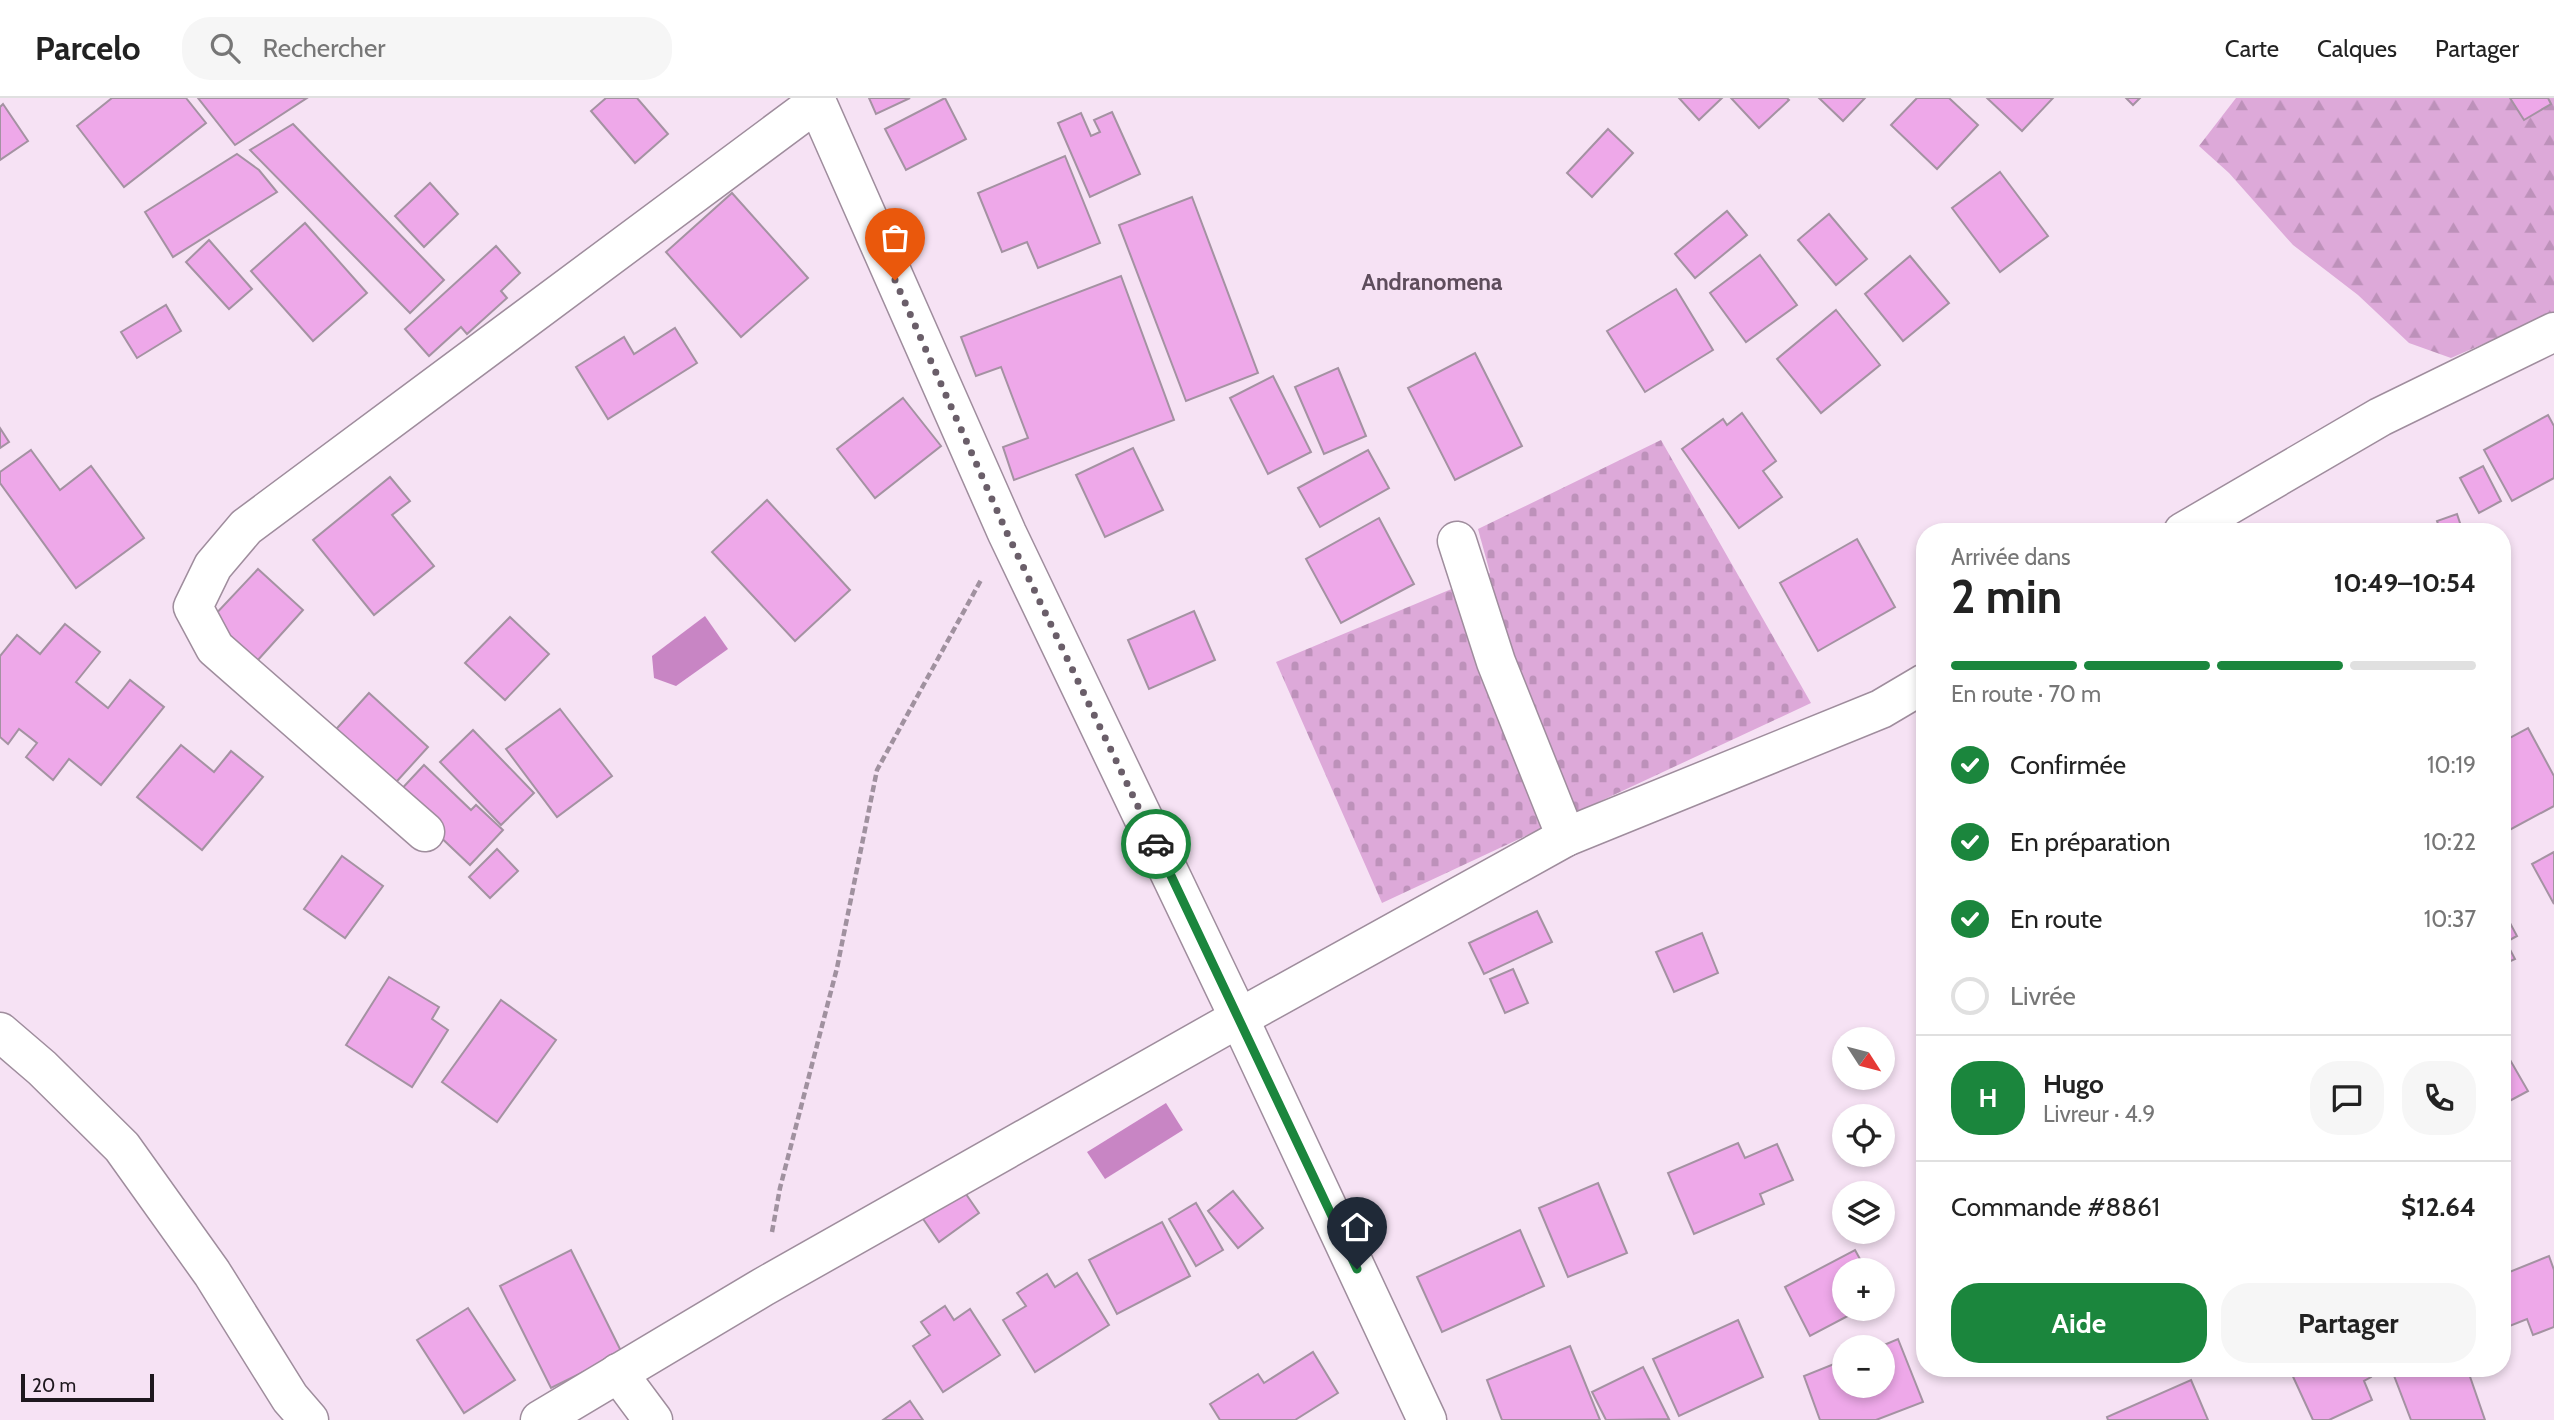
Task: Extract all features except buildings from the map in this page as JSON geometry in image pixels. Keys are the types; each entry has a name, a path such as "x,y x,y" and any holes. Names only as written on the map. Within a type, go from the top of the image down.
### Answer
{"street":[{"path":"425,832 215,648 193,607 213,566 246,527 816,100 1007,533 1239,1018 1427,1420"},
{"path":"2198,523 2380,417 2554,332"},
{"path":"1457,541 1496,662 1566,837"},
{"path":"540,1420 763,1287 1566,837 1881,709 1916,688"},
{"path":"0,1032 122,1147 212,1273 290,1398 309,1420"},
{"path":"618,1373 653,1420"}],"path":[{"path":"763,1287 780,1188 836,968 877,770 1007,533"}],"green space":[{"path":"2236,98 2554,98 2554,313 2451,358 2409,343 2358,295 2293,245 2229,173 2199,146"},
{"path":"1661,440 1811,703 1382,903 1276,662 1490,573 1478,529"}],"shaded area":[{"path":"705,616 728,649 676,686 654,678 652,656"},
{"path":"1166,1103 1183,1130 1105,1179 1087,1152"}],"way so far":[{"path":"895,280 1007,533 1156,844"}],"district":[{"name":"Andranomena","path":"1432,282"}],"route":[{"path":"1156,844 1357,1269"}]}
